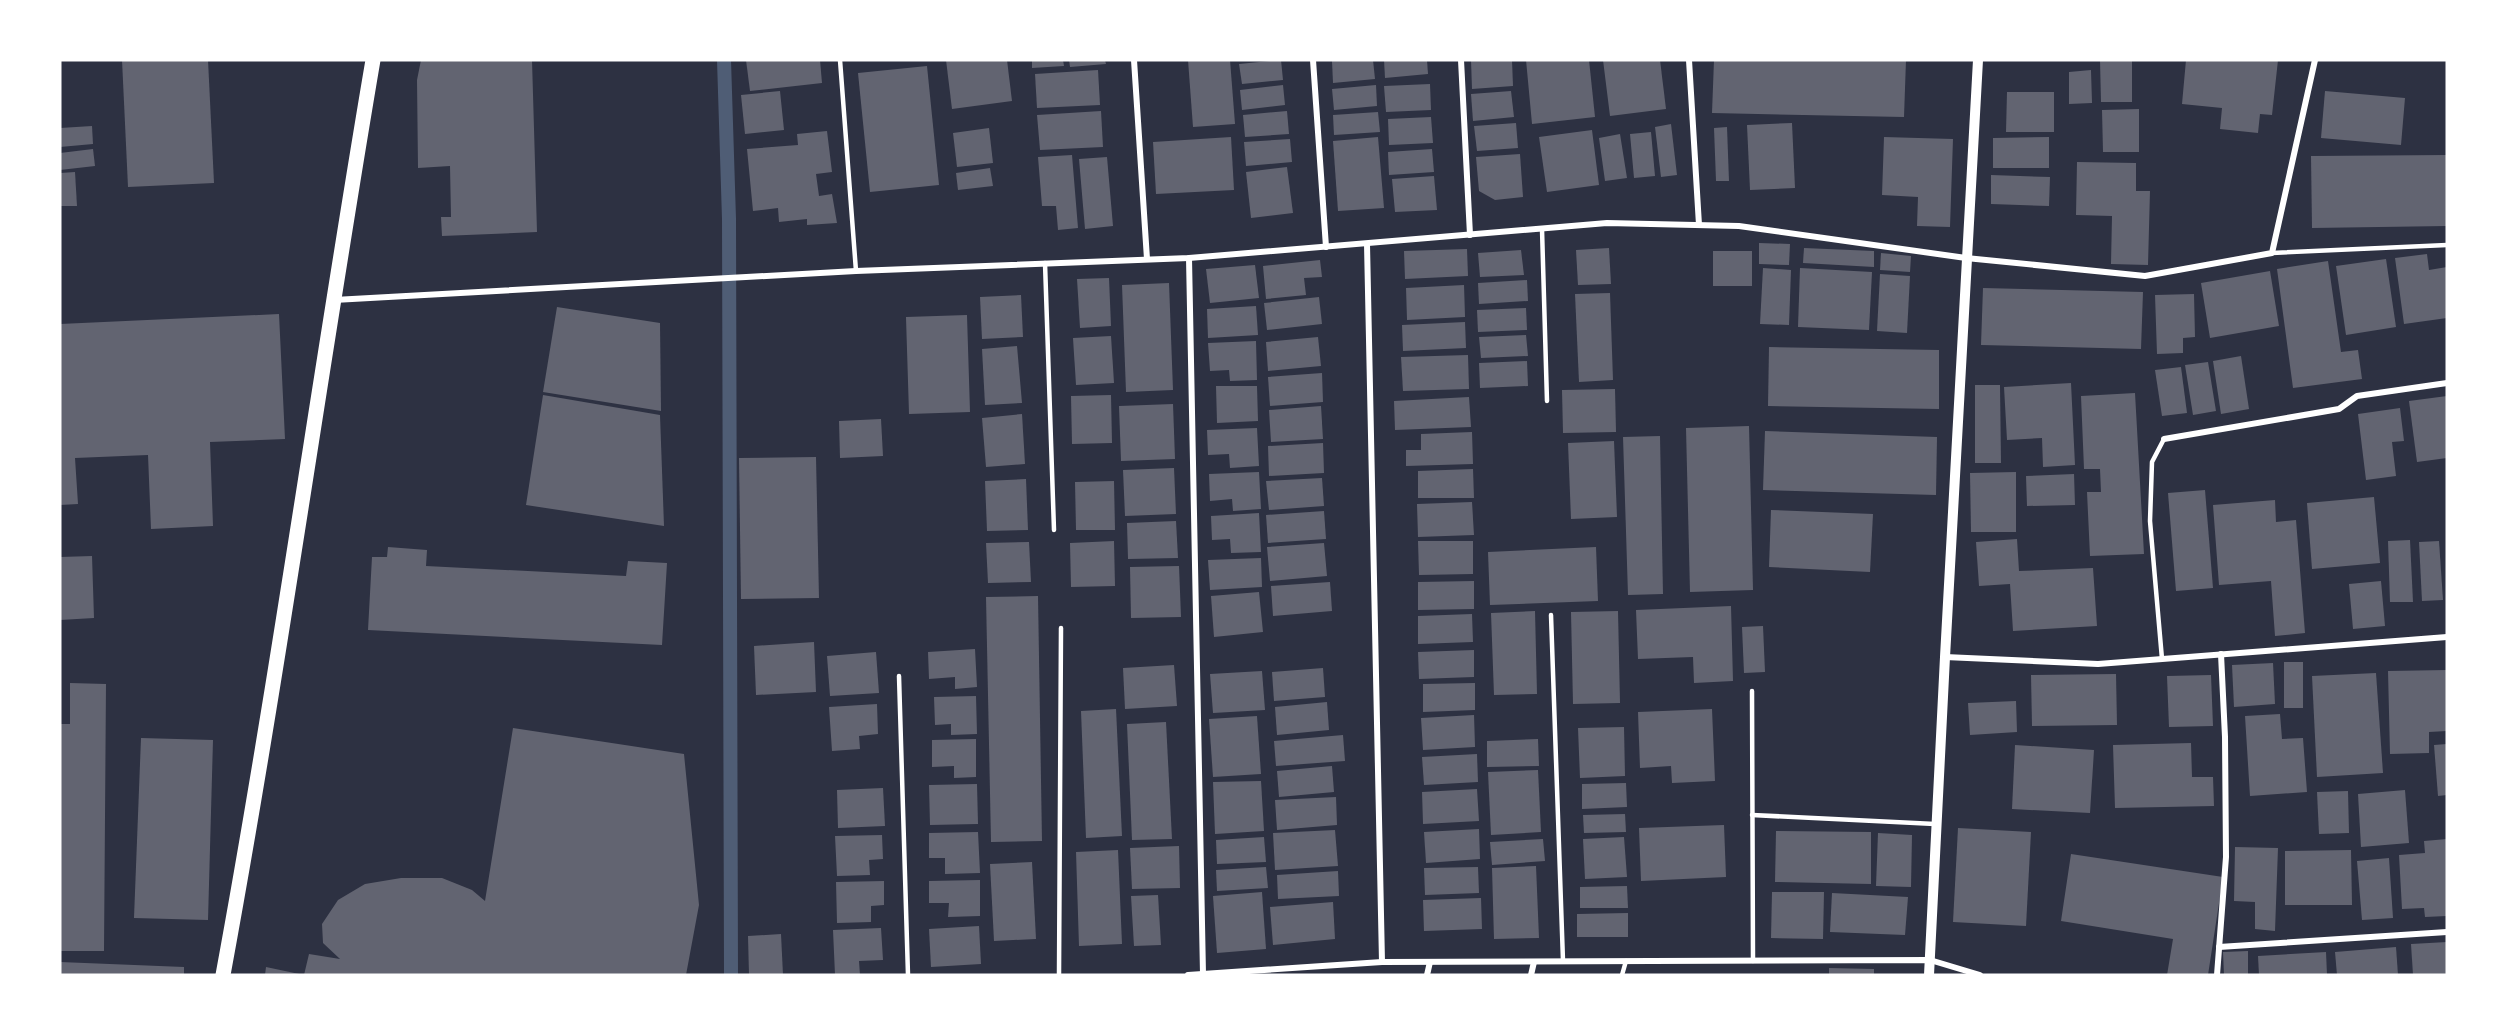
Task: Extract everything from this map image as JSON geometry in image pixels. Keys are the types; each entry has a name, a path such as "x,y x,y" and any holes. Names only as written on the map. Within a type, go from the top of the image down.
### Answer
{"main road":[{"path":"223,975 254,807 332,300 373,60"}],"street":[{"path":"1134,60 1147,259"},
{"path":"1313,60 1326,247"},
{"path":"1461,60 1470,235"},
{"path":"1689,60 1699,225"},
{"path":"1929,975 1978,60"},
{"path":"332,300 856,271 1189,258 1606,223 1739,226 1966,258 2145,276 2272,253 2315,60"},
{"path":"1367,244 1382,962"},
{"path":"1189,258 1203,974"},
{"path":"2164,439 2339,410 2357,396 2447,383"},
{"path":"1945,657 2098,664 2447,637"},
{"path":"2217,975 2226,857 2225,737 2221,654"},
{"path":"2219,947 2447,932"},
{"path":"1188,975 1382,962 1930,960 1980,975"},
{"path":"1427,975 1430,962"},
{"path":"1531,975 1534,962"}],"lane":[{"path":"840,60 856,271"},
{"path":"1542,229 1547,401"},
{"path":"2272,253 2447,245"},
{"path":"1045,263 1054,530"},
{"path":"2162,659 2150,521 2152,462 2164,439"},
{"path":"1551,615 1563,962"},
{"path":"1059,975 1061,628"},
{"path":"899,676 908,975"},
{"path":"1752,691 1753,961"},
{"path":"1752,815 1937,824"},
{"path":"1622,975 1626,961"}],"building":[{"path":"122,60 208,60 214,183 128,187"},
{"path":"421,60 532,60 537,232 442,236 441,217 451,217 450,166 418,168 417,80"},
{"path":"746,60 820,60 822,83 750,91"},
{"path":"946,60 1007,60 1012,101 952,109"},
{"path":"1032,60 1063,60 1064,66 1032,68"},
{"path":"1069,60 1105,60 1106,64 1070,67"},
{"path":"1188,60 1230,60 1235,124 1193,127"},
{"path":"1281,60 1283,80 1242,84 1239,64"},
{"path":"1373,60 1375,79 1333,83 1332,61"},
{"path":"1384,60 1427,60 1428,74 1385,78"},
{"path":"1471,60 1512,60 1513,86 1472,89"},
{"path":"1526,60 1589,60 1595,117 1532,124"},
{"path":"1603,60 1660,60 1666,109 1610,116"},
{"path":"1714,60 1906,60 1904,117 1712,113"},
{"path":"2100,60 2132,60 2132,102 2101,102"},
{"path":"2186,60 2278,60 2272,115 2260,114 2258,133 2220,129 2222,108 2182,104"},
{"path":"927,66 939,185 870,192 858,73"},
{"path":"1098,70 1100,105 1037,108 1035,74"},
{"path":"2091,70 2092,103 2069,104 2069,72"},
{"path":"1430,84 1431,110 1386,112 1384,86"},
{"path":"1283,85 1285,105 1242,110 1240,90"},
{"path":"1376,85 1377,106 1334,110 1332,89"},
{"path":"780,91 784,130 745,134 741,95"},
{"path":"1511,91 1514,117 1473,121 1471,94"},
{"path":"2325,91 2405,98 2401,145 2321,138"},
{"path":"2007,92 2054,92 2054,132 2006,132"},
{"path":"2139,109 2139,152 2103,152 2102,110"},
{"path":"1101,111 1103,147 1040,150 1037,115"},
{"path":"1287,111 1289,134 1245,137 1243,115"},
{"path":"1378,112 1380,132 1334,135 1333,115"},
{"path":"1431,117 1433,143 1389,145 1388,119"},
{"path":"1516,123 1518,148 1477,151 1474,126"},
{"path":"1792,123 1795,188 1750,190 1747,125"},
{"path":"1671,124 1677,175 1661,177 1655,127"},
{"path":"92,126 93,144 60,147 60,128"},
{"path":"1727,127 1729,181 1716,181 1714,128"},
{"path":"989,128 993,163 957,167 953,133"},
{"path":"1592,130 1599,185 1547,192 1539,137"},
{"path":"827,131 832,172 816,174 819,196 832,194 837,223 807,225 807,219 779,222 778,208 753,211 747,149 798,145 797,134"},
{"path":"1651,132 1655,176 1634,178 1630,134"},
{"path":"1620,134 1627,178 1605,181 1599,138"},
{"path":"1231,137 1234,190 1156,194 1153,142"},
{"path":"1378,137 1384,208 1338,211 1333,141"},
{"path":"1884,137 1953,139 1950,227 1917,226 1918,197 1882,195"},
{"path":"2049,137 2049,168 1993,168 1993,138"},
{"path":"1290,139 1292,162 1246,166 1244,142"},
{"path":"93,149 95,166 60,170 60,153"},
{"path":"1432,149 1434,172 1389,175 1388,152"},
{"path":"1520,154 1523,197 1495,200 1479,191 1476,157"},
{"path":"1072,155 1078,228 1058,230 1056,206 1042,206 1038,157"},
{"path":"2447,155 2447,226 2312,228 2311,156"},
{"path":"1107,157 1113,226 1085,229 1079,159"},
{"path":"2077,162 2136,163 2136,191 2150,191 2148,265 2111,264 2112,216 2076,215"},
{"path":"1287,167 1293,213 1251,218 1246,172"},
{"path":"990,168 993,186 958,190 956,173"},
{"path":"75,172 77,206 60,206 60,173"},
{"path":"1991,175 2050,177 2049,206 1991,204"},
{"path":"1434,176 1437,210 1395,212 1392,179"},
{"path":"1759,243 1790,244 1789,265 1759,264"},
{"path":"1609,248 1611,284 1578,285 1576,250"},
{"path":"1804,248 1874,251 1874,267 1803,263"},
{"path":"1467,249 1468,276 1405,279 1404,251"},
{"path":"1521,250 1524,275 1480,277 1478,253"},
{"path":"1713,251 1752,251 1752,286 1713,286"},
{"path":"1881,253 1911,256 1910,272 1880,270"},
{"path":"2427,254 2429,270 2447,267 2447,318 2404,324 2395,258"},
{"path":"2386,259 2396,327 2346,335 2336,266"},
{"path":"1320,260 1322,277 1304,278 1306,295 1266,299 1263,266"},
{"path":"2328,261 2341,352 2358,350 2362,379 2293,388 2277,269"},
{"path":"1255,265 1259,298 1210,303 1206,269"},
{"path":"1763,268 1791,270 1789,325 1760,324"},
{"path":"1800,268 1872,272 1869,330 1798,327"},
{"path":"2270,271 2279,326 2210,338 2201,283"},
{"path":"1880,274 1910,276 1907,333 1877,331"},
{"path":"1109,278 1111,326 1080,328 1077,279"},
{"path":"1527,280 1528,301 1479,304 1478,283"},
{"path":"1169,283 1173,390 1126,392 1122,285"},
{"path":"1464,285 1465,317 1407,320 1406,288"},
{"path":"1983,288 2143,292 2141,349 1981,345"},
{"path":"1610,293 1613,380 1579,382 1575,294"},
{"path":"2194,294 2195,337 2183,338 2183,353 2157,354 2155,295"},
{"path":"1021,295 1023,337 982,339 980,297"},
{"path":"1319,297 1322,324 1267,330 1264,303"},
{"path":"1256,306 1258,335 1208,338 1207,309"},
{"path":"557,307 660,323 661,411 543,392"},
{"path":"1526,308 1527,330 1478,332 1477,310"},
{"path":"279,314 285,439 210,442 213,526 151,529 148,455 75,458 78,504 60,505 60,324"},
{"path":"967,315 970,412 909,414 906,317"},
{"path":"1465,322 1466,348 1403,351 1402,325"},
{"path":"1526,335 1528,356 1481,358 1479,337"},
{"path":"1111,336 1114,383 1076,385 1073,338"},
{"path":"1318,337 1321,366 1268,371 1266,342"},
{"path":"1256,341 1257,380 1230,381 1229,370 1210,371 1208,343"},
{"path":"1017,346 1022,403 985,405 982,349"},
{"path":"1769,347 1939,350 1939,409 1768,406"},
{"path":"1468,355 1469,389 1403,391 1401,357"},
{"path":"2241,356 2249,409 2221,414 2213,361"},
{"path":"1527,361 1528,386 1480,388 1479,363"},
{"path":"2208,362 2216,411 2193,415 2185,365"},
{"path":"2181,367 2187,413 2162,416 2155,370"},
{"path":"1322,373 1323,402 1270,406 1268,377"},
{"path":"2071,383 2075,465 2043,467 2042,438 2007,440 2004,387"},
{"path":"1975,385 2000,385 2001,463 1975,463"},
{"path":"1216,386 1257,386 1258,421 1217,423"},
{"path":"1615,389 1616,432 1563,433 1562,390"},
{"path":"2135,393 2144,554 2090,556 2087,492 2101,492 2100,469 2084,469 2081,396"},
{"path":"543,395 660,415 664,526 526,505"},
{"path":"1111,395 1112,443 1072,444 1071,396"},
{"path":"2447,396 2447,458 2417,462 2409,401"},
{"path":"1469,397 1471,427 1395,430 1394,401"},
{"path":"1173,404 1175,459 1121,461 1119,406"},
{"path":"1321,406 1323,439 1271,442 1269,410"},
{"path":"2400,408 2404,441 2392,442 2396,476 2366,480 2358,414"},
{"path":"1022,414 1025,464 986,467 982,418"},
{"path":"881,419 883,456 840,458 839,421"},
{"path":"1749,426 1753,590 1690,592 1686,428"},
{"path":"1257,428 1259,466 1230,468 1229,454 1208,455 1207,430"},
{"path":"1765,431 1937,437 1936,495 1763,490"},
{"path":"1472,432 1473,464 1406,466 1406,450 1421,450 1421,434"},
{"path":"1660,436 1663,594 1628,595 1623,437"},
{"path":"1614,441 1617,517 1571,519 1568,443"},
{"path":"1323,443 1324,473 1269,476 1268,446"},
{"path":"816,457 819,598 741,599 739,458"},
{"path":"1174,468 1176,514 1125,516 1123,470"},
{"path":"1473,469 1474,498 1418,498 1418,471"},
{"path":"1259,472 1261,509 1233,511 1232,499 1210,501 1209,474"},
{"path":"2016,472 2016,532 1971,532 1970,473"},
{"path":"2074,474 2075,505 2027,506 2026,476"},
{"path":"1322,478 1324,506 1269,510 1266,481"},
{"path":"1026,479 1028,530 987,531 985,481"},
{"path":"1114,481 1115,530 1076,530 1075,482"},
{"path":"2205,490 2213,588 2176,591 2168,493"},
{"path":"2374,497 2380,563 2312,569 2307,503"},
{"path":"2275,500 2276,522 2296,520 2305,633 2275,636 2271,581 2219,585 2213,505"},
{"path":"1472,502 1474,535 1418,537 1417,504"},
{"path":"1771,510 1873,514 1870,572 1769,567"},
{"path":"1324,511 1326,539 1268,543 1266,515"},
{"path":"1259,513 1261,552 1231,553 1230,539 1212,540 1211,516"},
{"path":"1176,521 1178,558 1128,559 1127,523"},
{"path":"2017,539 2019,571 2093,568 2097,626 2013,631 2010,584 1979,586 1976,542"},
{"path":"2410,540 2413,602 2390,602 2388,541"},
{"path":"1114,541 1115,586 1071,587 1070,543"},
{"path":"1418,541 1473,541 1473,574 1419,575"},
{"path":"2439,541 2443,600 2422,601 2419,542"},
{"path":"1029,542 1031,582 988,583 986,543"},
{"path":"1324,543 1327,576 1270,581 1267,547"},
{"path":"388,547 427,550 426,566 626,576 628,561 667,563 662,645 368,630 372,557 387,557"},
{"path":"1596,547 1598,601 1490,605 1488,552"},
{"path":"92,556 94,618 60,620 60,557"},
{"path":"1261,558 1262,587 1210,590 1208,560"},
{"path":"1179,566 1181,617 1131,618 1130,567"},
{"path":"1474,581 1474,609 1418,610 1418,582"},
{"path":"2381,581 2385,626 2353,629 2349,584"},
{"path":"1330,582 1332,611 1273,616 1271,586"},
{"path":"1259,592 1263,632 1214,637 1211,596"},
{"path":"1038,596 1042,841 991,842 986,597"},
{"path":"1731,606 1733,681 1694,683 1693,657 1638,659 1636,610"},
{"path":"1535,611 1537,694 1494,695 1491,613"},
{"path":"1618,611 1620,703 1573,704 1571,612"},
{"path":"1472,614 1473,642 1418,644 1418,616"},
{"path":"1763,626 1765,672 1744,673 1742,627"},
{"path":"814,642 816,692 756,695 754,646"},
{"path":"975,649 977,687 955,689 955,677 929,679 928,652"},
{"path":"1474,650 1474,677 1419,679 1418,652"},
{"path":"876,652 879,693 830,696 827,656"},
{"path":"2284,662 2303,662 2303,708 2284,708"},
{"path":"2273,663 2275,704 2234,707 2232,665"},
{"path":"1174,665 1177,706 1125,709 1123,668"},
{"path":"1323,668 1325,697 1274,701 1272,672"},
{"path":"2447,670 2447,731 2429,732 2429,753 2390,754 2388,671"},
{"path":"1262,671 1265,710 1213,713 1210,674"},
{"path":"2376,673 2383,773 2317,777 2312,676"},
{"path":"2116,674 2117,725 2032,726 2031,675"},
{"path":"2211,675 2213,726 2169,727 2167,676"},
{"path":"70,683 106,684 104,951 60,951 60,724 70,724"},
{"path":"1475,683 1475,710 1423,712 1423,684"},
{"path":"976,696 977,734 951,735 951,724 935,725 934,697"},
{"path":"2016,701 2017,732 1970,735 1968,703"},
{"path":"1327,702 1329,730 1277,735 1275,707"},
{"path":"877,704 878,734 859,736 860,749 832,751 829,707"},
{"path":"1116,709 1122,836 1086,838 1081,711"},
{"path":"1712,709 1715,781 1672,783 1671,766 1640,768 1638,712"},
{"path":"2280,714 2282,739 2303,738 2307,792 2250,796 2245,716"},
{"path":"1474,715 1475,747 1423,750 1421,718"},
{"path":"1257,716 1261,774 1213,777 1209,719"},
{"path":"1166,722 1172,839 1132,840 1127,724"},
{"path":"1624,727 1625,776 1580,778 1578,728"},
{"path":"513,728 684,754 699,905 686,975 304,975 309,954 340,959 323,943 322,924 338,900 365,884 401,878 442,878 472,890 485,901"},
{"path":"1343,735 1345,761 1276,766 1274,741"},
{"path":"141,738 213,740 208,920 134,918"},
{"path":"976,739 976,777 954,778 954,766 932,767 932,740"},
{"path":"1538,739 1539,766 1487,767 1487,741"},
{"path":"2191,743 2192,777 2213,777 2214,806 2115,808 2113,745"},
{"path":"2447,744 2447,795 2438,796 2434,745"},
{"path":"2015,745 2094,750 2090,813 2012,809"},
{"path":"1477,754 1478,782 1424,785 1422,757"},
{"path":"1332,766 1334,792 1279,797 1277,771"},
{"path":"1538,770 1541,832 1491,835 1488,772"},
{"path":"1261,781 1264,831 1215,834 1213,782"},
{"path":"1626,783 1627,807 1582,809 1582,784"},
{"path":"977,784 978,824 930,825 929,785"},
{"path":"883,788 885,826 838,828 837,790"},
{"path":"1477,789 1479,821 1423,824 1422,792"},
{"path":"2405,790 2409,843 2361,847 2358,794"},
{"path":"2348,791 2349,833 2319,834 2317,792"},
{"path":"1336,797 1337,825 1277,830 1275,800"},
{"path":"1625,814 1626,832 1584,833 1583,815"},
{"path":"1724,825 1726,877 1641,881 1639,828"},
{"path":"1958,828 2031,832 2026,926 1953,922"},
{"path":"1479,829 1480,859 1426,863 1424,832"},
{"path":"1335,830 1338,866 1275,870 1273,833"},
{"path":"1776,831 1871,832 1871,884 1775,882"},
{"path":"978,832 980,873 945,874 945,858 929,858 929,833"},
{"path":"1878,833 1912,835 1911,887 1876,886"},
{"path":"882,835 883,859 869,860 870,875 837,876 835,836"},
{"path":"1264,837 1266,862 1217,864 1216,840"},
{"path":"1624,837 1627,877 1585,879 1583,839"},
{"path":"1543,839 1545,861 1492,865 1490,842"},
{"path":"2447,839 2447,916 2425,917 2424,908 2402,909 2399,855 2425,853 2424,841"},
{"path":"1179,846 1180,888 1132,889 1130,848"},
{"path":"2235,847 2278,848 2275,931 2255,929 2255,902 2234,901"},
{"path":"1118,850 1122,944 1079,946 1076,852"},
{"path":"2351,850 2352,905 2285,905 2285,851"},
{"path":"2071,854 2223,877 2208,975 2167,975 2173,939 2061,921"},
{"path":"2389,858 2393,918 2362,920 2357,861"},
{"path":"1032,862 1036,939 994,941 990,864"},
{"path":"1536,866 1539,938 1494,939 1492,868"},
{"path":"1266,867 1268,888 1217,891 1216,870"},
{"path":"1478,867 1479,893 1425,895 1424,868"},
{"path":"1338,871 1339,896 1278,899 1277,875"},
{"path":"980,880 980,916 948,917 949,903 929,903 929,881"},
{"path":"884,881 884,905 871,906 871,922 837,923 836,882"},
{"path":"1627,886 1628,908 1580,908 1580,887"},
{"path":"1262,892 1266,949 1217,953 1213,896"},
{"path":"1772,892 1824,892 1823,939 1771,938"},
{"path":"1832,893 1908,897 1905,935 1830,932"},
{"path":"1158,895 1161,945 1134,946 1131,896"},
{"path":"1481,898 1482,929 1424,931 1423,900"},
{"path":"1333,902 1335,939 1273,945 1270,907"},
{"path":"1628,913 1628,937 1577,937 1577,914"},
{"path":"979,926 981,964 931,967 929,929"},
{"path":"881,928 883,960 859,961 860,975 835,975 833,930"},
{"path":"781,934 783,975 749,975 748,936"},
{"path":"2447,942 2447,975 2413,975 2411,944"},
{"path":"2396,947 2398,975 2337,975 2335,952"},
{"path":"2248,951 2248,975 2224,975 2223,952"},
{"path":"2326,952 2327,975 2259,975 2258,956"},
{"path":"60,962 184,967 184,975 60,975"},
{"path":"266,967 304,975 265,975"},
{"path":"1829,968 1874,969 1874,975 1829,975"}],"waterway":[{"path":"724,60 729,219 731,975"}]}
